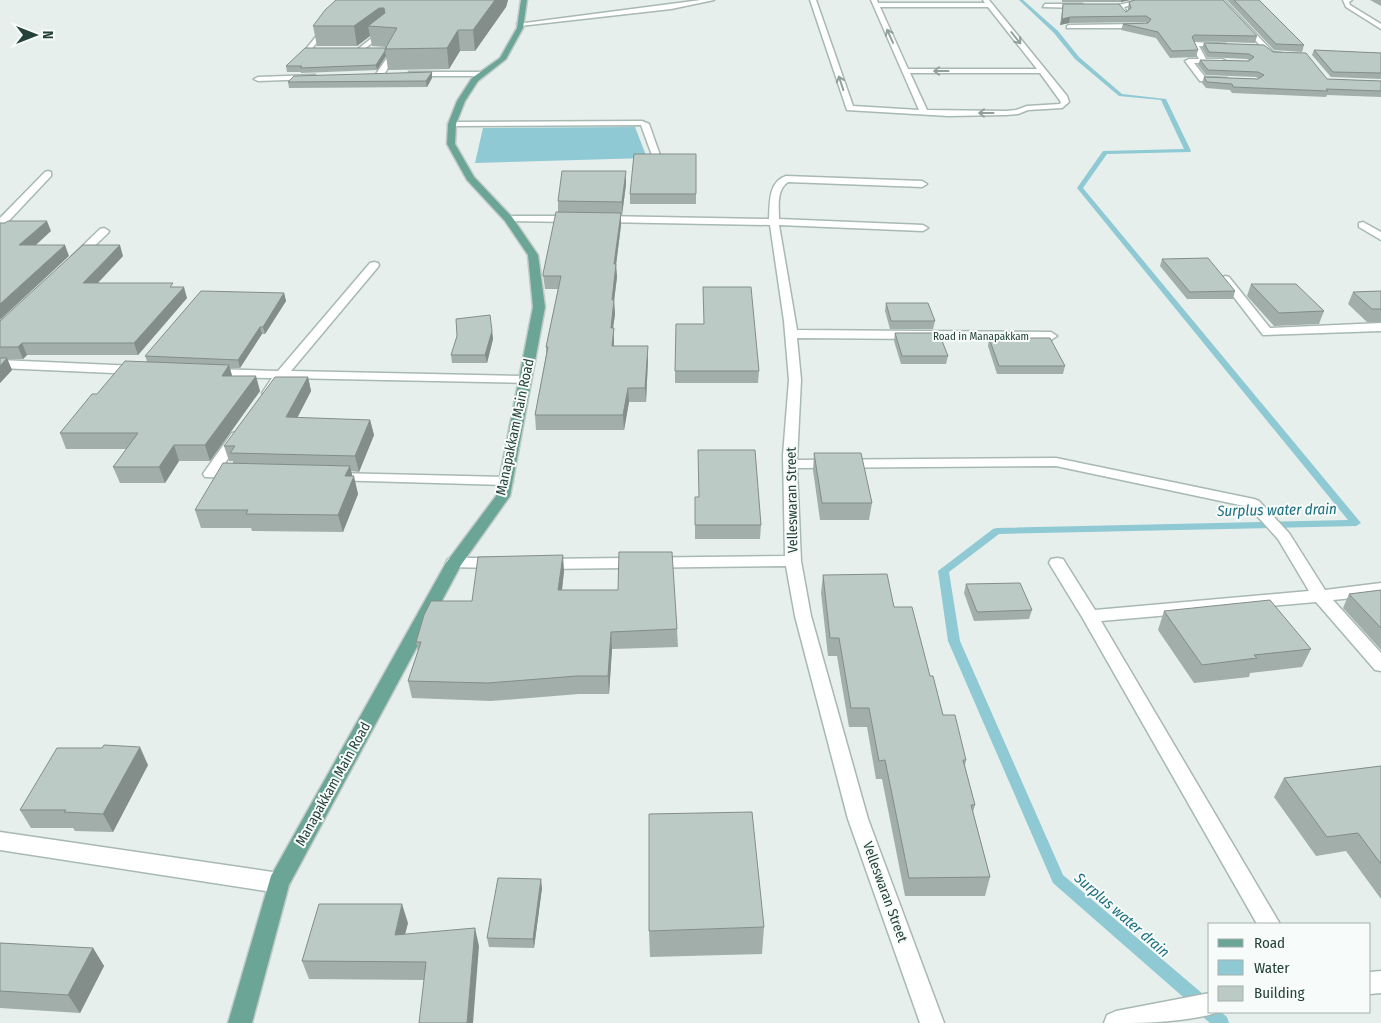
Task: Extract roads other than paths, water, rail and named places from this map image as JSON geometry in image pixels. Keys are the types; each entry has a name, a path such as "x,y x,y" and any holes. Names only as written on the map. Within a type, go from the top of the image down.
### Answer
{"main road":[{"name":"Manapakkam Main Road","path":"240,1023 279,883 454,563 503,496 539,307 533,254 509,219 470,178 451,144 452,124 461,101 475,80 503,59 520,24 524,0"}],"street":[{"path":"520,24 671,7 711,0"},
{"path":"813,0 850,108 924,113 1006,113 1018,112 1028,108 1062,106 1064,98 988,3 875,3 924,113"},
{"path":"1111,6 1147,0"},
{"path":"1221,0 1271,54 1289,54"},
{"path":"1349,0 1345,1 1348,6 1381,27"},
{"path":"1045,6 1092,6"},
{"path":"1120,6 1124,14 1153,30"},
{"path":"1069,27 1145,26"},
{"path":"317,50 306,50 324,30"},
{"path":"360,50 384,30"},
{"path":"1204,61 1194,44 1230,46"},
{"path":"1256,47 1265,47"},
{"path":"351,50 378,50"},
{"path":"380,74 396,50 387,50"},
{"path":"1230,62 1189,60 1203,79 1230,80"},
{"path":"906,71 1042,70"},
{"path":"370,74 389,74"},
{"path":"408,74 482,74"},
{"path":"258,79 324,76"},
{"path":"452,124 642,123 645,124 657,158"},
{"path":"0,224 48,174"},
{"name":"Velleswaran Street","path":"922,184 786,179 776,187 774,222 791,334 795,380 790,464 793,561 803,616 858,819 932,1023"},
{"path":"509,219 774,222 922,228"},
{"path":"1363,225 1381,237"},
{"path":"69,264 104,231"},
{"path":"258,406 280,376 374,265"},
{"path":"1225,279 1267,332 1381,327"},
{"name":"Road in Manapakkam","path":"791,334 1051,336"},
{"path":"0,364 140,368"},
{"path":"202,373 525,380"},
{"path":"247,421 210,474 249,475"},
{"path":"790,464 1056,462 1254,504 1284,536 1320,596 1381,665"},
{"path":"318,477 506,481"},
{"path":"532,564 793,561"},
{"path":"454,563 513,564"},
{"path":"1057,563 1090,616 1268,923"},
{"path":"1090,616 1381,589"},
{"path":"0,841 279,883"},
{"path":"1116,1023 1208,1004"}],"water":[{"path":"635,127 647,158 475,163 483,128"}],"waterway":[{"name":"Surplus water drain","path":"1021,0 1056,32 1077,58 1121,95 1163,99 1188,151 1105,152 1080,188 1356,523 997,531 943,571 954,641 1058,879 1204,1005"},
{"name":"Surplus water drain","path":"1211,1013 1221,1023"}]}
